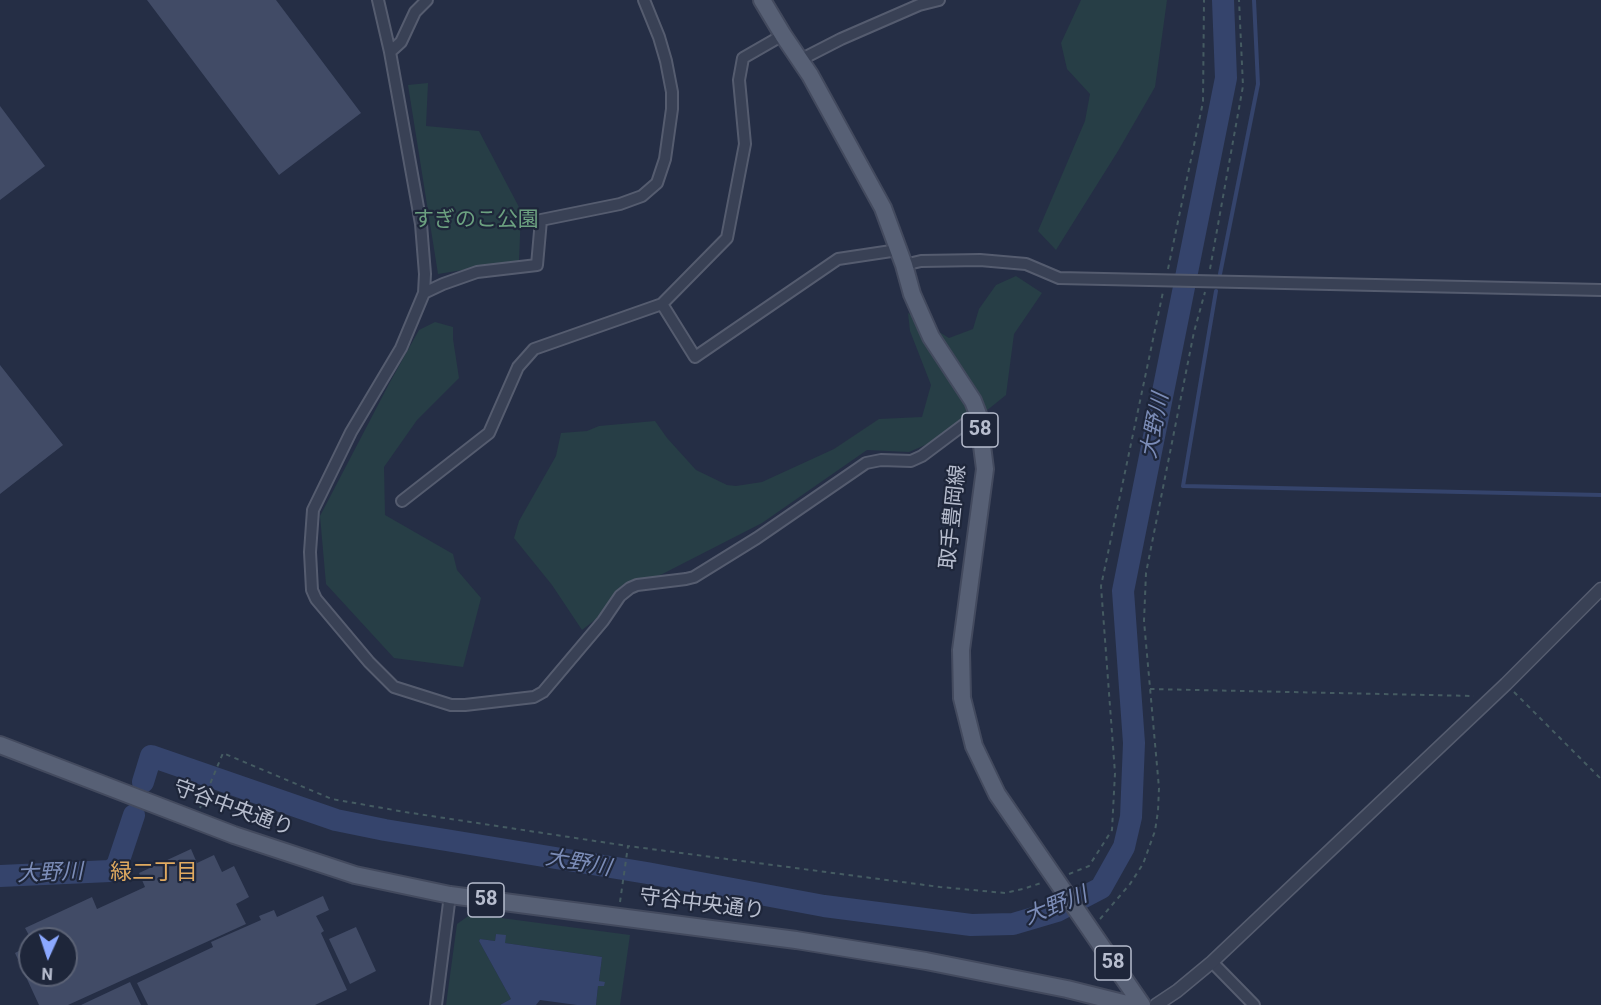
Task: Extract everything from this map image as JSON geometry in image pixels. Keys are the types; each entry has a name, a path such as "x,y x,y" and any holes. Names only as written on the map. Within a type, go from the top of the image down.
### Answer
{"main road":[{"name":"取手豊岡線","path":"762,0 810,75 883,208 912,294 931,337 973,401 978,414 985,469 961,650 962,698 974,746 997,794 1142,1005"},
{"name":"守谷中央通り","path":"0,745 234,835 355,875 450,895 795,940 926,961 1067,988 1131,1005"}],"street":[{"path":"378,0 390,52 421,224 424,249 424,293 401,348 351,432 314,510 310,552 312,590 316,599 369,662 394,687 451,705 534,697 543,692 603,621 620,596 630,588 694,577 757,538 866,463 880,460 911,460 922,456 978,414"},
{"path":"390,52 401,42 415,12 428,0"},
{"path":"424,293 477,272 537,266 541,220 620,204 642,196 657,183 665,159 672,92 666,60 644,0"},
{"path":"800,60 909,9 939,0"},
{"path":"402,501 489,433 498,417 518,367 534,349 662,304 727,238 745,144 740,80 743,58 783,35"},
{"path":"662,304 695,357 838,259 980,260 1026,264 1059,278 1601,290"},
{"path":"1156,1005 1177,992 1212,962 1506,684 1601,589"},
{"path":"436,1005 450,895"},
{"path":"1212,962 1254,1005"}],"path":[{"path":"205,796 223,753 332,799 628,846 940,887 1005,893 1059,883 1089,866 1112,830 1114,773 1101,586 1203,102 1204,0"},
{"path":"1088,925 1130,884 1143,864 1155,831 1159,788 1158,759 1144,621 1146,573 1194,332 1208,281 1243,86 1239,0"},
{"path":"1506,684 1601,779"},
{"path":"1150,689 1472,696 1489,699"},
{"path":"618,917 628,846"}],"green space":[{"path":"1081,0 1167,0 1155,87 1056,250 1038,231 1085,121 1090,94 1067,69 1061,43"},
{"name":"すぎのこ公園","path":"428,83 426,126 479,131 521,211 519,261 438,274 408,85"},
{"path":"1016,276 1042,293 1014,334 1006,395 965,428 909,452 867,450 762,523 637,587 582,630 552,585 514,538 519,521 556,456 561,433 587,431 599,426 655,421 696,470 727,485 736,486 762,482 834,449 879,419 922,417 931,385 910,331 908,313 949,338 973,329 979,309 996,285"},
{"path":"435,322 453,327 459,378 417,420 384,467 385,515 453,554 457,570 481,598 463,667 394,658 326,584 320,516 419,330"},
{"path":"471,914 630,935 620,1005 596,1005 598,986 604,986 599,981 602,957 505,943 496,934 495,941 480,939 479,941 511,999 500,1005 446,1005 457,924"}],"water":[{"path":"496,934 506,935 505,943 602,957 599,981 605,982 604,986 598,986 596,1005 540,1000 536,1005 500,1005 511,999 479,941 480,939 495,941"}],"building":[{"path":"147,0 276,0 361,113 279,175"},
{"path":"0,106 45,166 0,200"},
{"path":"0,365 63,445 0,494"},
{"path":"191,849 197,863 214,855 222,872 234,866 249,897 236,904 246,924 68,1005 39,1005 31,987 78,987 78,927 27,927 92,897 97,909 145,887 139,873"},
{"path":"323,896 329,910 316,916 324,931 321,933 347,990 315,1005 148,1005 137,983 213,947 211,942 261,920 259,916 274,910 277,917"},
{"path":"356,927 376,971 350,984 329,939"},
{"path":"130,982 141,1005 81,1005"}],"waterway":[{"name":"大野川","path":"143,782 151,756 336,820 824,906 971,925 1013,924 1057,911 1101,888 1124,847 1131,817 1134,743 1123,591 1226,78 1223,0"},
{"path":"1220,274 1258,84 1254,0"},
{"path":"1216,291 1183,486 1601,495"},
{"name":"大野川","path":"0,876 110,871 117,866 134,815"}],"district":[{"name":"緑二丁目","path":"154,873"}]}
